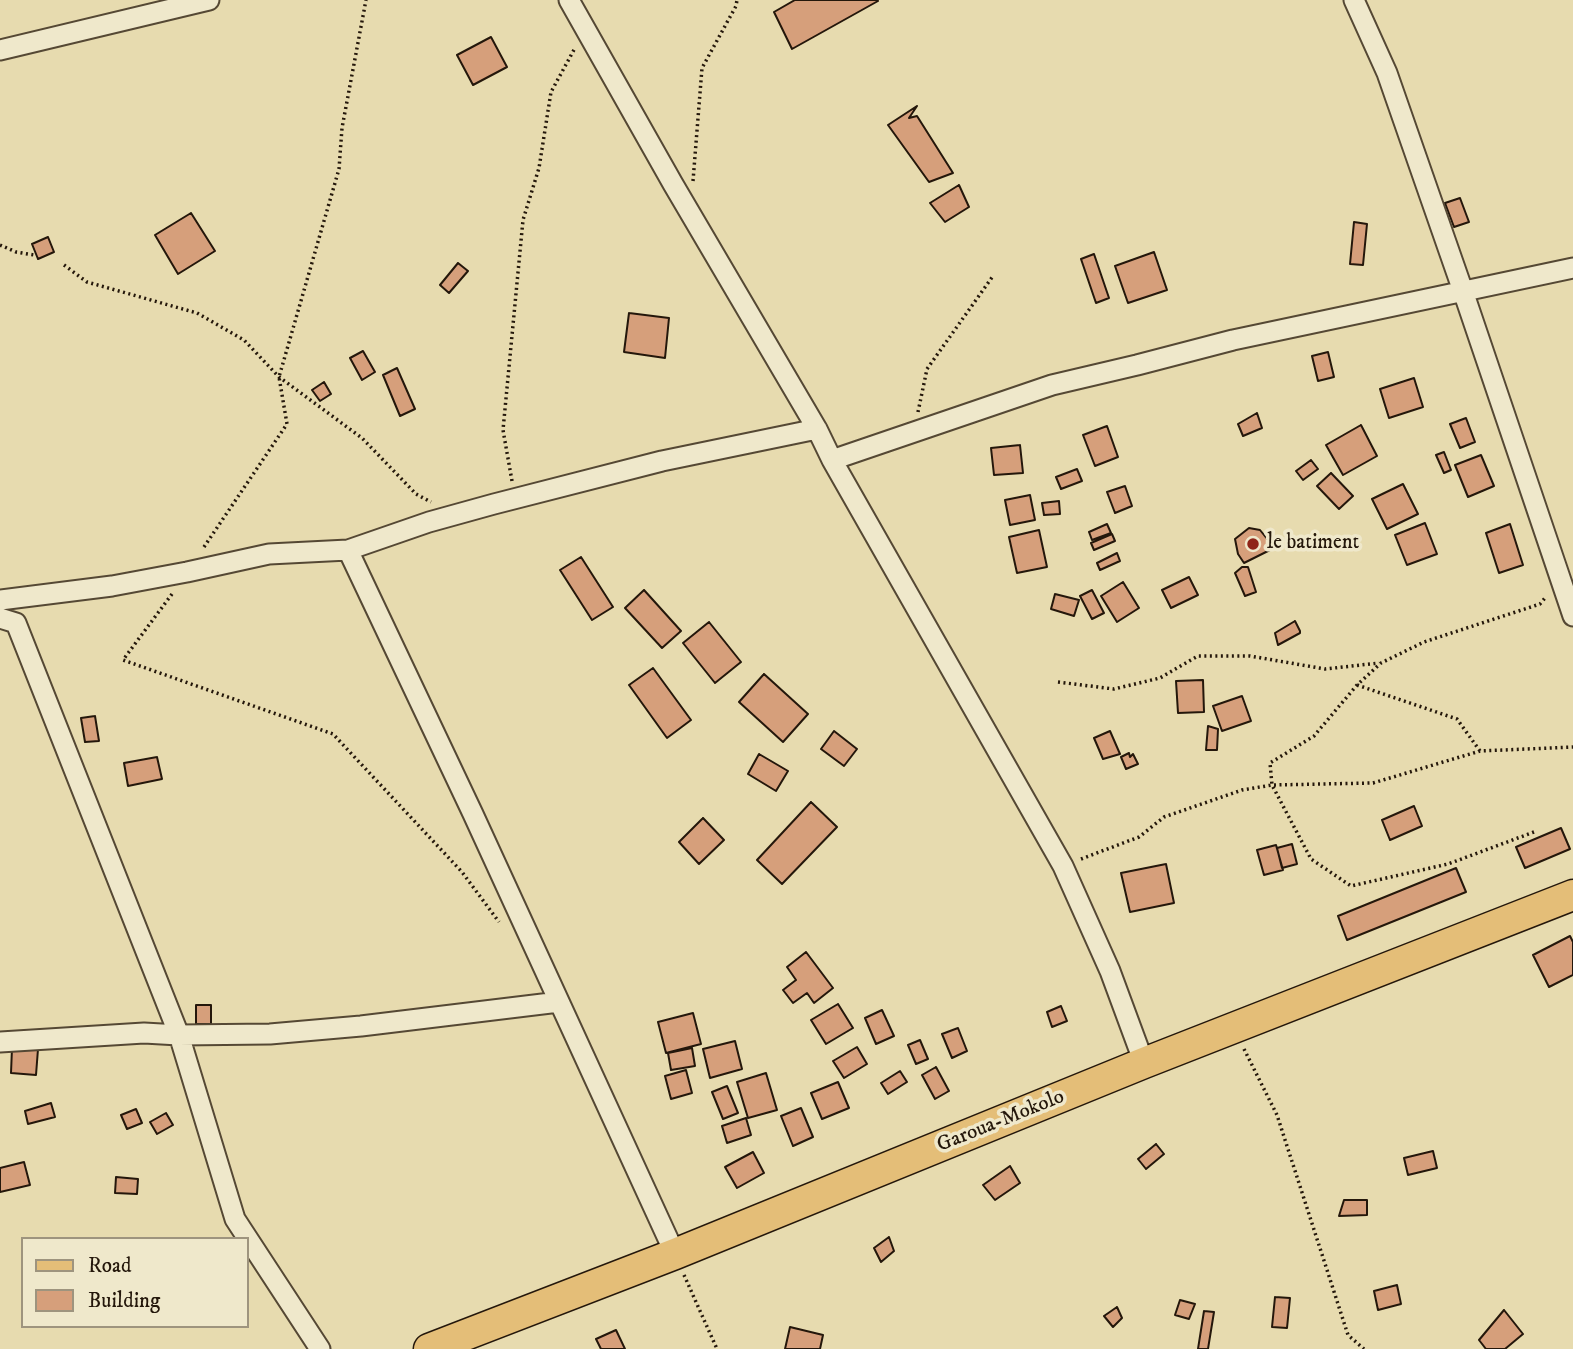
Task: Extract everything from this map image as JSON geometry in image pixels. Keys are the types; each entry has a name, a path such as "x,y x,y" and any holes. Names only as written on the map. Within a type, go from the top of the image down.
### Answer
{"main road":[{"name":"Garoua-Mokolo","path":"429,1349 675,1254 1144,1063 1573,895"}],"street":[{"path":"0,50 209,0"},
{"path":"569,0 817,429 832,460 1063,866 1110,971 1144,1063"},
{"path":"1354,0 1387,73 1573,616"},
{"path":"832,460 1052,385 1233,340 1573,268"},
{"path":"0,600 112,586 269,554 348,550 429,522 494,504 662,461 817,429"},
{"path":"348,550 473,814 675,1254"},
{"path":"0,618 16,623 179,1035 235,1219 247,1237"},
{"path":"0,1042 144,1033 270,1034 559,1002"},
{"path":"248,1239 320,1349"}],"path":[{"path":"366,0 342,128 339,169 279,377 287,424 187,572 123,660 333,734 462,872 503,926"},
{"path":"693,187 702,68 737,0"},
{"path":"494,504 513,484 503,430 523,220 539,168 551,92 585,28"},
{"path":"0,245 16,252 34,255"},
{"path":"64,265 87,282 198,313 244,340 279,377 362,438 416,494 432,503"},
{"path":"915,423 927,369 993,276"},
{"path":"1534,832 1448,864 1350,887 1311,859 1272,785 1270,763 1314,736 1357,685 1381,663 1424,642 1540,604 1561,581"},
{"path":"1058,682 1114,689 1160,678 1198,656 1250,656 1325,669 1381,663"},
{"path":"1357,685 1457,719 1480,751"},
{"path":"1063,866 1139,837 1164,817 1242,790 1272,785 1373,783 1480,751 1573,747"},
{"path":"1243,1047 1277,1115 1348,1335 1364,1349"},
{"path":"675,1254 718,1349"}],"building":[{"path":"795,0 878,1 792,49 774,12"},
{"path":"491,37 507,67 473,85 457,55"},
{"path":"917,106 909,118 917,116 953,173 929,182 888,125"},
{"path":"959,185 969,207 945,222 930,203"},
{"path":"1460,198 1469,222 1454,227 1445,203"},
{"path":"191,213 215,251 178,274 155,235"},
{"path":"1354,222 1367,224 1363,265 1350,264"},
{"path":"48,237 54,252 38,259 32,244"},
{"path":"1154,252 1167,290 1128,303 1115,266"},
{"path":"1094,254 1109,298 1096,303 1081,259"},
{"path":"458,263 468,271 449,293 440,285"},
{"path":"629,313 669,318 665,358 624,352"},
{"path":"363,351 375,372 362,380 350,358"},
{"path":"1328,352 1334,377 1318,381 1312,356"},
{"path":"397,368 415,409 400,416 383,375"},
{"path":"1414,378 1423,407 1389,418 1380,389"},
{"path":"324,382 331,394 320,401 312,390"},
{"path":"1257,413 1262,428 1243,436 1238,424"},
{"path":"1466,418 1475,442 1460,448 1450,424"},
{"path":"1361,425 1377,456 1343,475 1326,445"},
{"path":"1107,426 1118,457 1095,466 1083,435"},
{"path":"1020,445 1023,473 994,475 991,448"},
{"path":"1444,452 1451,470 1444,473 1436,455"},
{"path":"1481,455 1494,486 1468,497 1455,465"},
{"path":"1311,460 1318,469 1303,480 1296,471"},
{"path":"1077,469 1082,481 1061,489 1056,477"},
{"path":"1331,473 1353,496 1339,509 1317,486"},
{"path":"1403,484 1418,514 1387,529 1372,499"},
{"path":"1125,486 1132,506 1115,513 1107,492"},
{"path":"1030,495 1035,520 1010,525 1005,500"},
{"path":"1059,501 1060,514 1044,515 1042,503"},
{"path":"1425,523 1437,554 1407,565 1395,535"},
{"path":"1107,524 1111,533 1092,540 1089,532"},
{"path":"1510,524 1523,565 1499,573 1486,533"},
{"name":"le batiment","path":"1249,528 1260,530 1272,549 1244,563 1238,554 1235,539"},
{"path":"1039,530 1047,567 1017,573 1009,537"},
{"path":"1112,534 1115,541 1094,550 1091,543"},
{"path":"1117,553 1120,561 1100,570 1097,563"},
{"path":"581,557 613,607 592,620 560,570"},
{"path":"1242,567 1248,567 1256,592 1245,596 1235,573"},
{"path":"1189,577 1198,595 1171,608 1162,590"},
{"path":"1123,582 1139,608 1117,622 1101,596"},
{"path":"644,590 681,631 662,648 625,608"},
{"path":"1092,590 1104,613 1092,619 1080,596"},
{"path":"1055,594 1079,600 1074,616 1051,609"},
{"path":"1295,621 1300,633 1278,645 1275,633"},
{"path":"709,622 741,662 715,683 683,643"},
{"path":"653,668 691,720 667,738 629,685"},
{"path":"764,674 808,714 783,742 739,702"},
{"path":"1203,680 1204,712 1178,713 1176,681"},
{"path":"1242,696 1251,721 1222,731 1213,706"},
{"path":"95,716 99,741 85,742 81,718"},
{"path":"1208,726 1218,729 1217,750 1206,750"},
{"path":"834,731 857,749 844,766 821,749"},
{"path":"1110,731 1120,754 1103,759 1094,738"},
{"path":"1129,753 1130,757 1133,754 1138,764 1126,769 1121,757"},
{"path":"759,754 788,771 776,791 748,774"},
{"path":"157,757 162,779 128,786 124,763"},
{"path":"811,802 837,827 782,884 757,860"},
{"path":"1414,806 1422,826 1390,840 1382,820"},
{"path":"703,818 724,840 699,864 679,842"},
{"path":"1561,828 1570,849 1525,868 1516,847"},
{"path":"1292,844 1297,864 1282,868 1277,848"},
{"path":"1276,845 1283,870 1264,875 1257,850"},
{"path":"1166,864 1174,903 1130,912 1121,873"},
{"path":"1456,868 1466,892 1347,940 1338,916"},
{"path":"1570,936 1573,942 1573,975 1549,987 1533,955"},
{"path":"806,952 833,988 814,1003 807,993 793,1003 783,990 796,980 787,967"},
{"path":"838,1004 853,1028 826,1044 811,1020"},
{"path":"196,1005 211,1005 211,1024 196,1024"},
{"path":"1061,1006 1067,1021 1052,1027 1047,1012"},
{"path":"882,1010 894,1036 876,1044 865,1018"},
{"path":"693,1013 701,1044 666,1053 658,1022"},
{"path":"958,1028 967,1051 952,1058 942,1034"},
{"path":"920,1040 928,1059 916,1064 908,1045"},
{"path":"735,1041 742,1069 710,1078 703,1049"},
{"path":"857,1047 867,1064 844,1078 833,1061"},
{"path":"12,1048 38,1049 36,1075 11,1073"},
{"path":"692,1048 695,1066 671,1070 668,1053"},
{"path":"936,1067 949,1091 935,1099 922,1075"},
{"path":"686,1070 692,1093 671,1099 665,1076"},
{"path":"900,1071 907,1082 888,1094 881,1083"},
{"path":"766,1073 777,1110 748,1118 737,1082"},
{"path":"838,1082 849,1108 822,1119 811,1093"},
{"path":"727,1086 738,1113 723,1119 712,1092"},
{"path":"51,1103 55,1117 28,1124 25,1111"},
{"path":"801,1108 813,1137 793,1146 781,1116"},
{"path":"136,1109 142,1123 127,1129 121,1115"},
{"path":"166,1113 173,1125 157,1134 150,1122"},
{"path":"746,1118 751,1135 727,1143 722,1126"},
{"path":"1156,1144 1164,1154 1146,1169 1138,1159"},
{"path":"1433,1151 1437,1168 1408,1175 1404,1158"},
{"path":"753,1152 764,1173 737,1188 725,1167"},
{"path":"24,1162 30,1185 0,1192 0,1168"},
{"path":"1010,1166 1020,1183 995,1200 983,1185"},
{"path":"116,1177 138,1179 137,1194 115,1193"},
{"path":"1344,1200 1367,1200 1367,1215 1339,1216"},
{"path":"889,1237 894,1251 881,1262 874,1248"},
{"path":"1397,1285 1401,1304 1378,1310 1374,1291"},
{"path":"1275,1297 1290,1298 1287,1328 1272,1327"},
{"path":"1180,1300 1195,1304 1189,1319 1175,1315"},
{"path":"1117,1307 1122,1318 1113,1327 1104,1316"},
{"path":"1504,1310 1523,1334 1505,1349 1486,1349 1479,1340"},
{"path":"1204,1311 1214,1312 1208,1349 1198,1349"},
{"path":"790,1327 823,1335 820,1349 785,1349"},
{"path":"616,1330 625,1349 601,1349 596,1339"}],"place":[{"name":"le batiment","path":"1253,544"}]}
